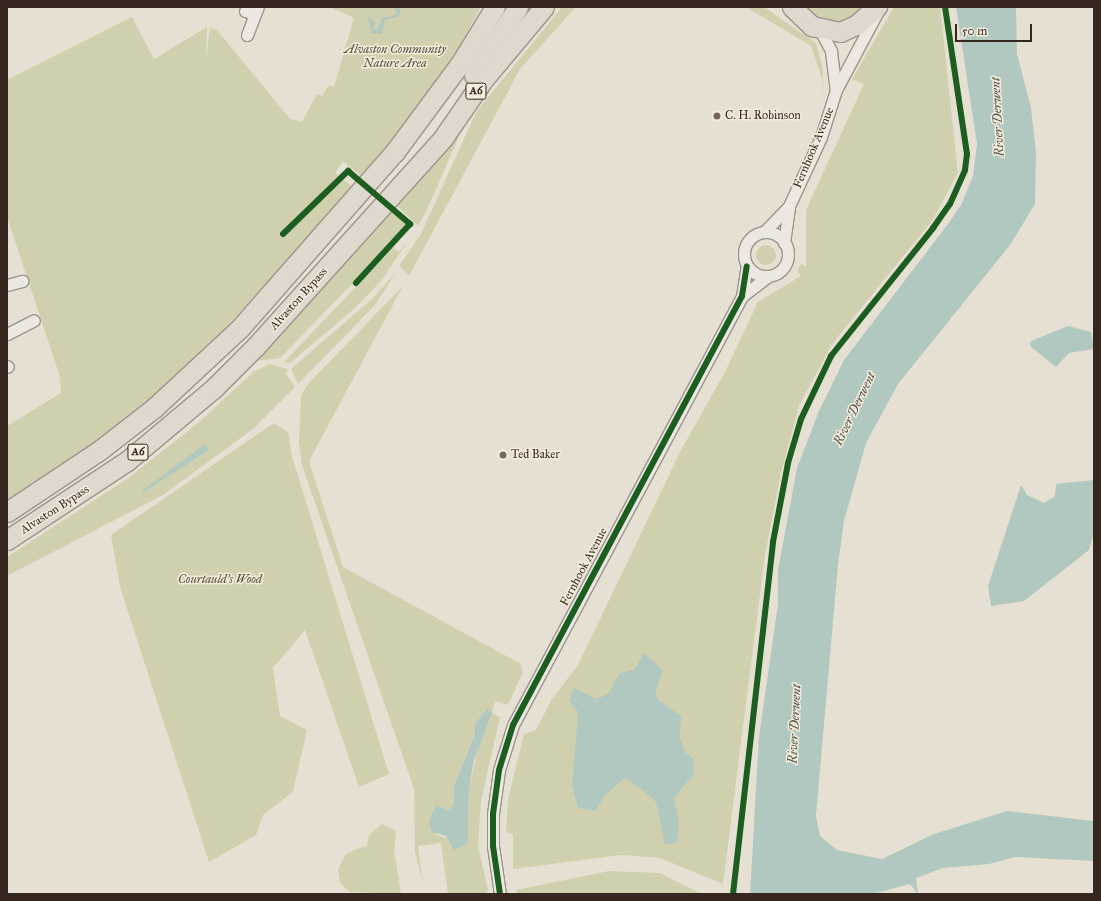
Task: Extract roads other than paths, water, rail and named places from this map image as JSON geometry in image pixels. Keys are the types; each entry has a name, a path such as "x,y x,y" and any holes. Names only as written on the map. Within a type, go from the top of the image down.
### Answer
{"highway":[{"path":"407,174 518,7"},
{"name":"Alvaston Bypass","path":"7,540 127,461 214,388 298,302 407,174 443,138 483,80 544,7"},
{"path":"791,10 820,30 848,29 878,7"},
{"name":"Alvaston Bypass","path":"7,512 94,454 154,408 240,328 394,153 492,11"}],"street":[{"name":"Fernhook Avenue","path":"742,296 767,277 784,267 788,255 784,242 789,206 821,137 836,90 878,7"},
{"path":"247,35 252,11"},
{"name":"Fernhook Avenue","path":"820,30 831,51 836,90"},
{"name":"Fernhook Avenue","path":"500,894 493,846 493,814 499,770 513,725 742,296 747,266 743,255 746,244 765,231 789,206"},
{"path":"765,231 778,236 784,242"},
{"path":"747,266 758,275 767,277"},
{"path":"7,285 22,281"},
{"path":"7,334 34,320"}],"water":[{"path":"393,7 401,9 399,16 385,20 382,34 371,33 368,16 375,22 373,30 377,30 382,18 398,14"},
{"name":"River Derwent","path":"956,7 1016,7 1017,54 1031,108 1036,152 1035,204 1010,245 898,384 866,443 844,521 838,564 816,816 820,836 837,850 882,859 934,834 1007,811 1094,821 1094,861 1015,857 989,864 943,868 916,878 918,894 910,884 873,894 750,894 759,737 778,604 778,570 797,468 819,411 844,360 948,224 961,205 973,176 977,144"},
{"path":"1068,326 1091,332 1094,349 1069,353 1056,367 1030,346 1031,341"},
{"path":"205,444 209,450 142,493 143,490"},
{"path":"1094,480 1094,532 1089,550 1024,601 991,606 988,586 1021,485 1027,495 1044,503 1055,496 1056,484"},
{"path":"644,653 663,670 655,692 658,700 681,716 680,738 685,752 693,758 694,774 674,798 679,823 677,842 665,845 656,802 639,787 625,778 606,794 595,811 578,808 572,785 578,712 569,701 574,688 597,699 608,694 620,673 634,670"},
{"path":"487,709 492,713 474,760 469,788 468,838 466,845 454,850 446,836 432,832 429,821 436,805 448,810 454,805 454,785 475,735 475,723"}],"place":[{"name":"C. H. Robinson","path":"717,116"},
{"name":"Ted Baker","path":"503,455"}],"park label":[{"name":"Alvaston Community Nature Area","path":"395,57"},
{"name":"Courtauld's Wood","path":"220,580"}]}
